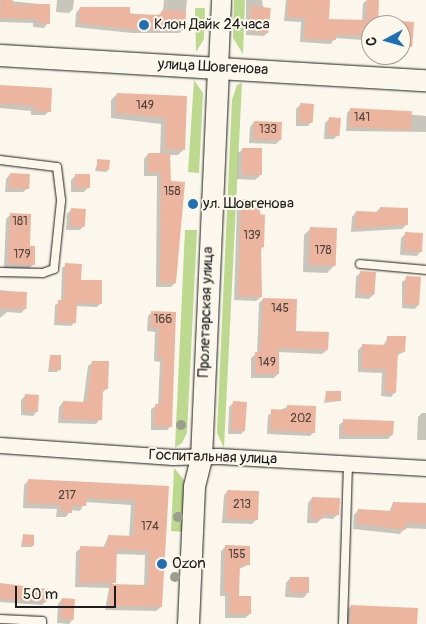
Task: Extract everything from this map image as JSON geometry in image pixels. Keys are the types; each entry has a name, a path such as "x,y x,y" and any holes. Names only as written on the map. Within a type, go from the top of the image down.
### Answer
{"main road":[{"name":"улица Шовгенова","path":"0,55 426,80"},
{"name":"Пролетарская улица","path":"188,624 194,486 201,458 218,67"}],"street":[{"name":"Пролетарская улица","path":"218,67 221,0"},
{"name":"Госпитальная улица","path":"0,444 201,458 219,456 426,468"}],"lane":[{"path":"0,160 57,167 61,201 54,269 44,274 0,272"},
{"path":"360,264 426,270"},
{"path":"343,624 348,463"},
{"path":"0,619 42,621 42,624"}],"green space":[{"path":"234,0 245,0 243,54 233,38"},
{"path":"195,8 205,8 204,39 196,52"},
{"path":"194,80 203,93 199,173 188,172"},
{"path":"242,83 224,448 217,433 232,100 237,85"},
{"path":"185,230 197,230 187,433 182,443 175,448"},
{"path":"174,468 184,480 183,532 171,531"}],"building":[{"path":"1,0 13,0 13,5 50,4 50,24 37,23 37,19 0,18"},
{"path":"288,0 330,0 329,19 361,20 361,36 336,35 336,40 304,39 305,18 287,17"},
{"path":"367,0 379,0 378,15 366,15"},
{"path":"251,6 271,8 268,33 248,31"},
{"path":"80,7 130,7 130,14 161,15 162,10 186,11 185,29 137,30 79,23"},
{"path":"411,22 414,22 412,47 411,47"},
{"path":"0,85 52,88 51,112 35,111 35,107 24,105 0,104"},
{"path":"117,93 187,96 185,150 165,149 166,118 116,113"},
{"path":"300,103 314,104 313,123 299,122"},
{"path":"350,108 412,111 411,130 349,127"},
{"path":"329,117 341,118 339,136 327,135"},
{"path":"254,121 282,122 281,140 253,139"},
{"path":"242,148 262,148 262,175 242,175"},
{"path":"148,153 170,153 171,181 185,182 176,283 160,283 161,173 148,172"},
{"path":"97,159 110,160 109,170 97,170"},
{"path":"10,173 30,174 29,189 9,188"},
{"path":"75,174 90,174 90,188 75,188"},
{"path":"241,199 260,200 260,214 265,215 264,247 261,247 262,297 238,296"},
{"path":"380,207 408,208 408,225 355,228 356,211 380,212"},
{"path":"71,208 86,209 85,227 70,226"},
{"path":"10,213 31,214 30,246 35,246 35,265 8,264"},
{"path":"310,227 337,228 336,266 309,265"},
{"path":"405,232 423,233 422,252 404,251"},
{"path":"65,263 82,264 81,280 102,280 102,304 77,303 76,323 57,322 58,300 64,300"},
{"path":"360,271 376,272 374,295 358,294"},
{"path":"406,276 421,277 419,305 404,304"},
{"path":"0,291 27,292 26,309 0,308"},
{"path":"263,298 297,299 296,331 329,332 328,350 279,348 279,374 255,374 255,352 260,352"},
{"path":"151,311 176,312 172,427 154,426 155,404 161,404 163,358 158,358 159,328 151,328"},
{"path":"387,336 406,336 405,352 398,352 396,393 385,392 386,369 362,369 362,344 387,345"},
{"path":"50,355 61,355 61,370 50,370"},
{"path":"92,361 109,361 108,389 103,389 102,420 62,419 63,401 87,402"},
{"path":"326,391 341,391 341,401 326,401"},
{"path":"25,394 39,395 38,412 24,411"},
{"path":"233,401 247,402 245,431 231,430"},
{"path":"287,405 316,406 315,433 270,430 271,409 287,410"},
{"path":"343,419 394,421 393,435 343,435"},
{"path":"28,479 169,486 162,607 109,606 110,584 148,585 149,551 117,549 116,583 79,583 80,546 107,547 108,535 134,536 135,500 87,498 86,506 72,506 72,513 61,512 61,505 27,503"},
{"path":"227,490 259,491 258,520 226,519"},
{"path":"312,497 340,498 339,515 323,514 323,519 311,519"},
{"path":"393,502 426,503 426,524 406,523 406,530 357,524 358,509 392,511"},
{"path":"23,534 34,535 34,546 23,545"},
{"path":"225,545 250,546 250,565 240,565 239,596 251,596 251,614 229,614 229,592 224,592"},
{"path":"290,577 309,577 309,593 290,593"},
{"path":"0,583 48,589 47,602 0,599"},
{"path":"62,598 75,599 74,620 61,619"},
{"path":"351,605 418,608 417,624 350,624"}],"place":[{"name":"Клон Дайк 24часа","path":"144,25"},
{"name":"ул. Шовгенова","path":"193,204"},
{"name":"Ozon","path":"162,564"}]}
